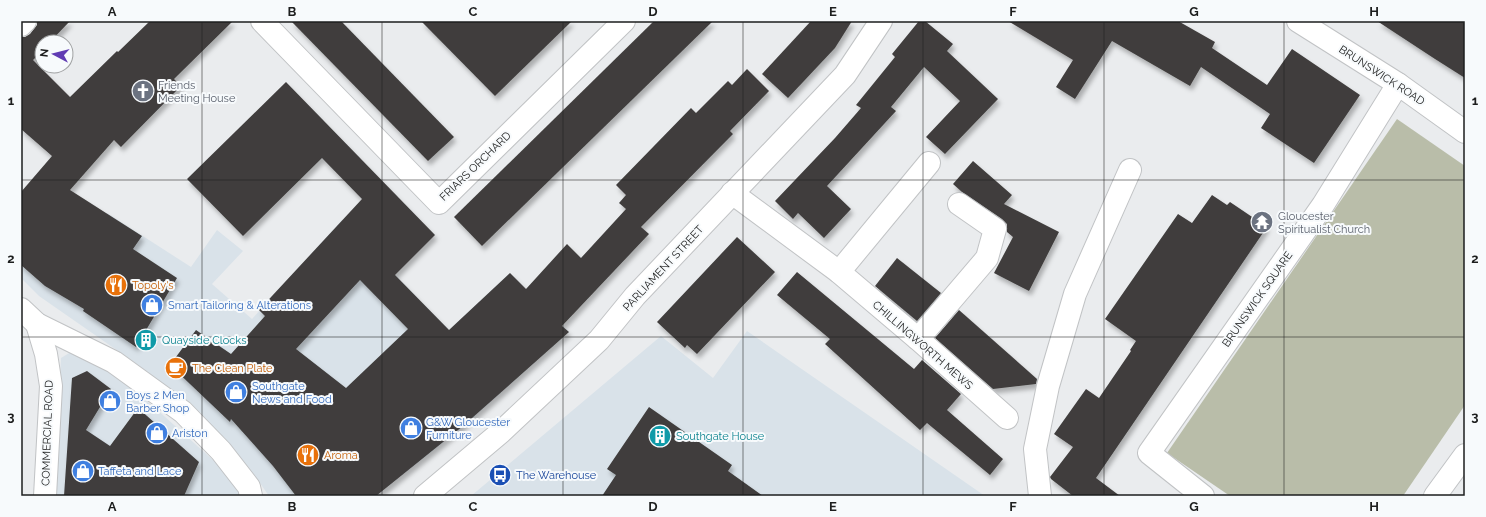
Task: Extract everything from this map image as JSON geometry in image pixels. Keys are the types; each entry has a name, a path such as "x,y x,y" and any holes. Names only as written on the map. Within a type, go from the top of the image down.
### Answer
{"street":[{"path":"21,25 25,21"},
{"name":"FRIARS ORCHARD","path":"262,21 439,203 624,21"},
{"name":"PARLIAMENT STREET","path":"425,496 501,432 599,340 635,296 845,75 881,21"},
{"name":"BRUNSWICK ROAD","path":"1298,21 1398,84 1465,132"},
{"name":"BRUNSWICK SQUARE","path":"1203,496 1149,453 1323,205 1398,84"},
{"path":"839,272 929,163"},
{"path":"1040,496 1035,449 1048,386 1075,294 1130,170"},
{"name":"CHILLINGWORTH MEWS","path":"732,193 839,272 918,339 1007,418"},
{"path":"918,339 987,258 995,229 959,204"},
{"path":"21,309 37,324 114,362 183,412 221,451 249,487 251,496"},
{"name":"COMMERCIAL ROAD","path":"37,324 46,354 51,386 45,496"},
{"path":"1435,496 1465,455"}],"shaded area":[{"path":"107,213 191,267 217,230 243,251 212,284 252,319 342,220 449,330 510,273 569,332 464,426 376,496 269,496 253,473 200,412 141,367 39,296 21,278 21,245 79,246"},
{"path":"747,331 985,496 471,496 661,336 713,378"},
{"path":"76,349 94,353 244,488 249,496 54,496 61,358"}],"green space":[{"path":"1397,119 1465,166 1465,405 1403,496 1230,496 1167,453"}],"building":[{"path":"37,21 70,21 58,34 34,34 33,60 34,74 47,74 70,97 150,21 233,21 174,79 181,86 121,147 114,140 70,190 142,236 133,249 177,278 136,347 83,311 84,309 45,286 21,265 21,192 52,156 21,129 21,37 25,37 30,34 37,25"},
{"path":"291,21 341,21 454,137 428,161"},
{"path":"421,21 572,21 495,96"},
{"path":"654,21 713,21 482,246 454,217"},
{"path":"811,21 852,21 835,48 788,98 762,74"},
{"path":"919,21 925,21 953,44 947,51 998,99 945,154 926,137 960,101 924,67 891,107 896,111 827,186 851,209 824,238 798,213 793,219 775,201 835,138 861,108 856,105 895,57 892,54"},
{"path":"1008,21 1178,21 1215,42 1212,48 1267,85 1292,49 1360,95 1314,163 1261,128 1270,114 1201,67 1190,86 1112,41 1075,99 1056,87 1073,60"},
{"path":"1377,21 1465,21 1465,78 1435,59"},
{"path":"747,69 769,91 730,131 733,134 641,227 649,234 562,326 569,332 463,426 376,496 296,496 273,466 231,419 230,422 170,365 196,330 231,354 265,316 259,310 362,199 322,158 243,236 187,179 286,82 435,235 395,275 449,330 510,273 526,289 567,244 581,258 626,209 619,203 626,195 616,185 691,108 696,113 728,81 732,85","holes":["360,280 408,329 346,388 296,349"]},
{"path":"973,161 1012,195 1004,204 1059,232 1029,291 994,273 1013,237 1007,232 1007,224 953,184"},
{"path":"1212,195 1227,205 1230,202 1267,227 1096,478 1120,496 1073,496 1050,477 1073,447 1054,434 1086,389 1099,398 1131,351 1130,350 1136,341 1105,319 1178,214 1192,223"},
{"path":"737,237 775,272 697,354 687,345 685,348 657,322"},
{"path":"897,258 941,293 917,321 875,286"},
{"path":"797,272 914,369 922,360 961,394 947,410 1003,459 990,475 927,423 920,430 825,344 830,339 777,295"},
{"path":"959,310 1037,379 1036,384 993,389 935,338"},
{"path":"87,371 111,389 86,430 110,446 138,408 199,462 184,496 64,496 72,378"},
{"name":"Southgate House","path":"649,407 732,465 728,471 763,496 602,496 616,475 607,469"}],"place":[{"name":"Friends Meeting House","path":"143,91"},
{"name":"Gloucester Spiritualist Church","path":"1262,222"},
{"name":"Topoly's","path":"116,285"},
{"name":"Smart Tailoring & Alterations","path":"152,305"},
{"name":"Quayside Clocks","path":"146,340"},
{"name":"The Clean Plate","path":"176,368"},
{"name":"Southgate News and Food","path":"236,392"},
{"name":"Boys 2 Men Barber Shop","path":"110,401"},
{"name":"G&W Gloucester Furniture","path":"411,428"},
{"name":"Ariston","path":"157,433"},
{"name":"Southgate House","path":"660,436"},
{"name":"Aroma","path":"308,455"},
{"name":"Taffeta and Lace","path":"83,471"},
{"name":"The Warehouse","path":"500,475"}]}
